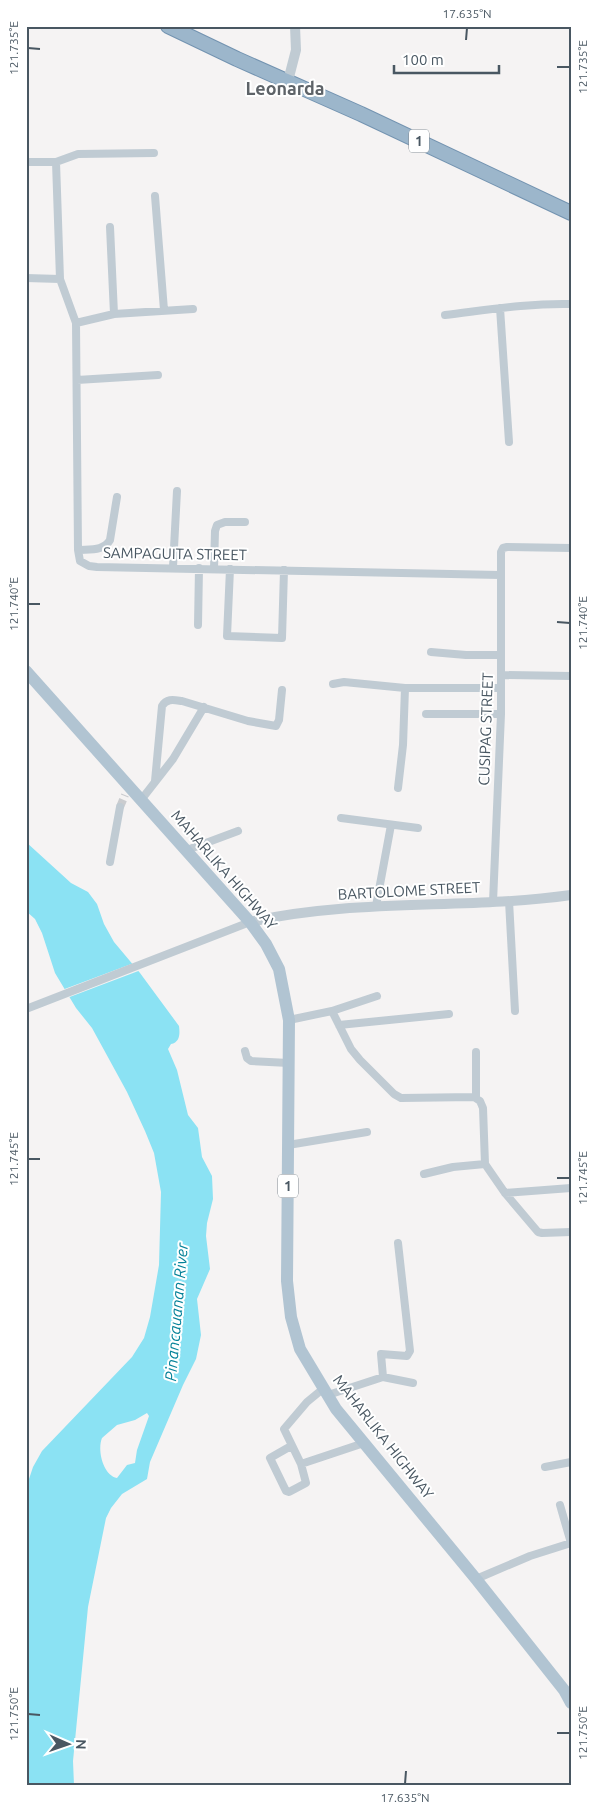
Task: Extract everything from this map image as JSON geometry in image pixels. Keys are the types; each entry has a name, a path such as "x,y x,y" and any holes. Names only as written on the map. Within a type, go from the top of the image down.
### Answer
{"highway":[{"name":"1","path":"168,26 571,213"}],"main road":[{"name":"MAHARLIKA HIGHWAY","path":"26,670 128,792 141,800 187,850 250,922 266,944 278,969 289,1020 287,1282 291,1317 300,1349 326,1392 364,1443 476,1579 564,1690 571,1703"}],"street":[{"path":"288,81 296,50 295,26"},
{"path":"26,162 56,162 78,154 154,153"},
{"path":"56,162 60,279 76,323 78,550 102,548 107,545 110,540 117,497"},
{"path":"155,196 164,310"},
{"path":"110,227 114,314"},
{"path":"26,278 60,279"},
{"path":"445,315 500,308 571,304"},
{"path":"500,308 509,442"},
{"path":"76,323 114,314 193,309"},
{"path":"77,380 158,375"},
{"path":"172,568 177,491"},
{"path":"214,569 215,531 217,525 225,522 245,522"},
{"name":"CUSIPAG STREET","path":"493,902 501,714 500,557 502,550 507,547 571,548"},
{"name":"SAMPAGUITA STREET","path":"78,550 80,561 89,566 500,575"},
{"path":"198,625 199,568"},
{"path":"230,569 228,636 282,638 284,570"},
{"path":"431,652 501,655"},
{"path":"501,675 571,676"},
{"path":"333,684 344,682 405,688 501,688"},
{"path":"398,788 403,745 405,688"},
{"path":"155,781 162,706 164,702 172,700 204,707 248,721 276,726 279,720 282,690"},
{"path":"141,800 173,759 204,707"},
{"path":"426,714 501,714"},
{"path":"110,862 120,807"},
{"path":"341,818 418,828"},
{"path":"376,906 391,825"},
{"path":"187,850 238,831"},
{"name":"BARTOLOME STREET","path":"250,922 284,914 376,906 493,902 571,895"},
{"path":"509,901 515,1011"},
{"path":"26,1009 250,922"},
{"path":"289,1020 332,1012 377,996"},
{"path":"332,1012 348,1043 360,1060 394,1094 401,1098 413,1099 476,1098 480,1101 485,1164 505,1193 538,1232 571,1232"},
{"path":"338,1025 449,1014"},
{"path":"245,1051 247,1058 251,1061 289,1062"},
{"path":"476,1052 476,1098"},
{"path":"288,1145 367,1132"},
{"path":"424,1174 453,1167 485,1164"},
{"path":"505,1193 571,1188"},
{"path":"383,1377 381,1354 407,1356 410,1351 398,1243"},
{"path":"291,1446 270,1458 286,1491 289,1492 306,1483 301,1464 284,1429 307,1402 326,1392 383,1377 413,1383"},
{"path":"301,1464 364,1443"},
{"path":"545,1468 571,1462"},
{"path":"476,1579 530,1556 571,1543 560,1505"}],"water":[{"name":"Pinancauanan River","path":"26,842 71,883 88,892 97,904 104,924 114,942 140,973 179,1026 178,1040 171,1044 168,1049 177,1070 188,1115 198,1128 202,1157 212,1176 213,1199 206,1236 210,1269 197,1299 201,1335 196,1359 150,1462 147,1479 122,1494 106,1518 88,1607 73,1761 74,1785 26,1785 26,1488 33,1467 42,1451 132,1357 144,1338 150,1317 159,1265 161,1192 154,1153 127,1092 92,1028 76,1008 55,973 42,933 35,919 26,911","holes":["147,1413 149,1416 137,1450 135,1463 127,1465 117,1478 112,1476 102,1461 100,1449 102,1438 117,1425 135,1420"]}],"pier":[{"path":"134,963 141,970 67,998 62,990"}],"tunnel":[{"path":"120,807 125,795"}],"district":[{"name":"Leonarda","path":"285,89"}]}
